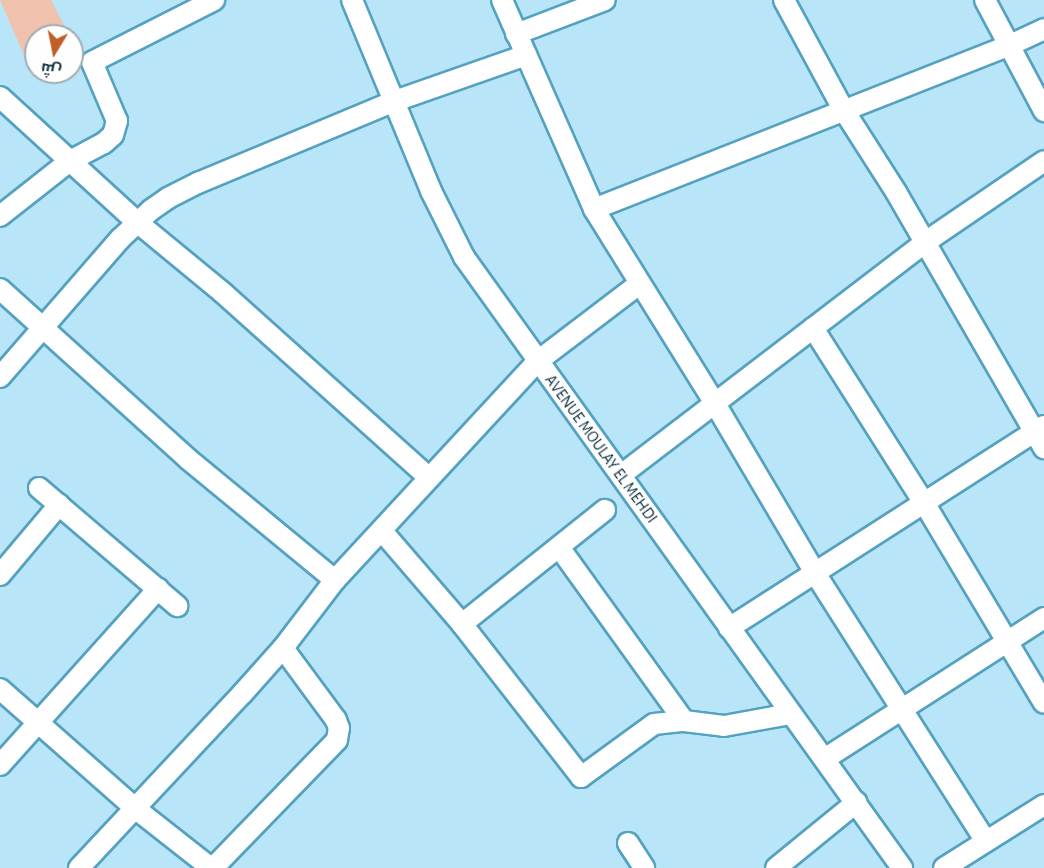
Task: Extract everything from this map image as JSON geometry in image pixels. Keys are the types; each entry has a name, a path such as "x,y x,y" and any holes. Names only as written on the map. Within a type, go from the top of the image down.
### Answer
{"street":[{"path":"0,216 70,161 104,143 117,128 115,112 92,62 214,0"},
{"name":"AVENUE MOULAY EL MEHDI","path":"352,0 431,191 464,257 729,628 826,758 902,868"},
{"path":"502,0 594,209 714,402 815,573 985,840"},
{"path":"516,34 605,0"},
{"path":"729,628 923,501 1041,435 924,243 877,160 843,109 784,0"},
{"path":"985,0 1044,111"},
{"path":"594,209 843,109 1008,46 1044,29"},
{"path":"0,377 137,222 168,198 198,183 394,101 526,55"},
{"path":"0,98 137,222 222,292 429,478"},
{"path":"621,475 924,243 1044,161"},
{"path":"79,868 283,648 335,580 538,361 639,284"},
{"path":"0,289 42,330 188,459 335,580"},
{"path":"813,328 923,501 1044,703"},
{"path":"39,489 177,606"},
{"path":"0,575 59,506"},
{"path":"462,624 604,510"},
{"path":"382,531 462,624 581,777 654,724 684,721 724,726 792,714"},
{"path":"559,547 684,721"},
{"path":"0,765 158,589"},
{"path":"826,758 902,707 1044,618"},
{"path":"0,688 136,809 212,868 337,740 339,728 336,720 283,648"},
{"path":"776,868 857,802"},
{"path":"944,868 985,840 1044,805"},
{"path":"628,843 644,868"}],"shaded area":[{"path":"0,0 51,0 63,24 24,24 24,55"}]}
